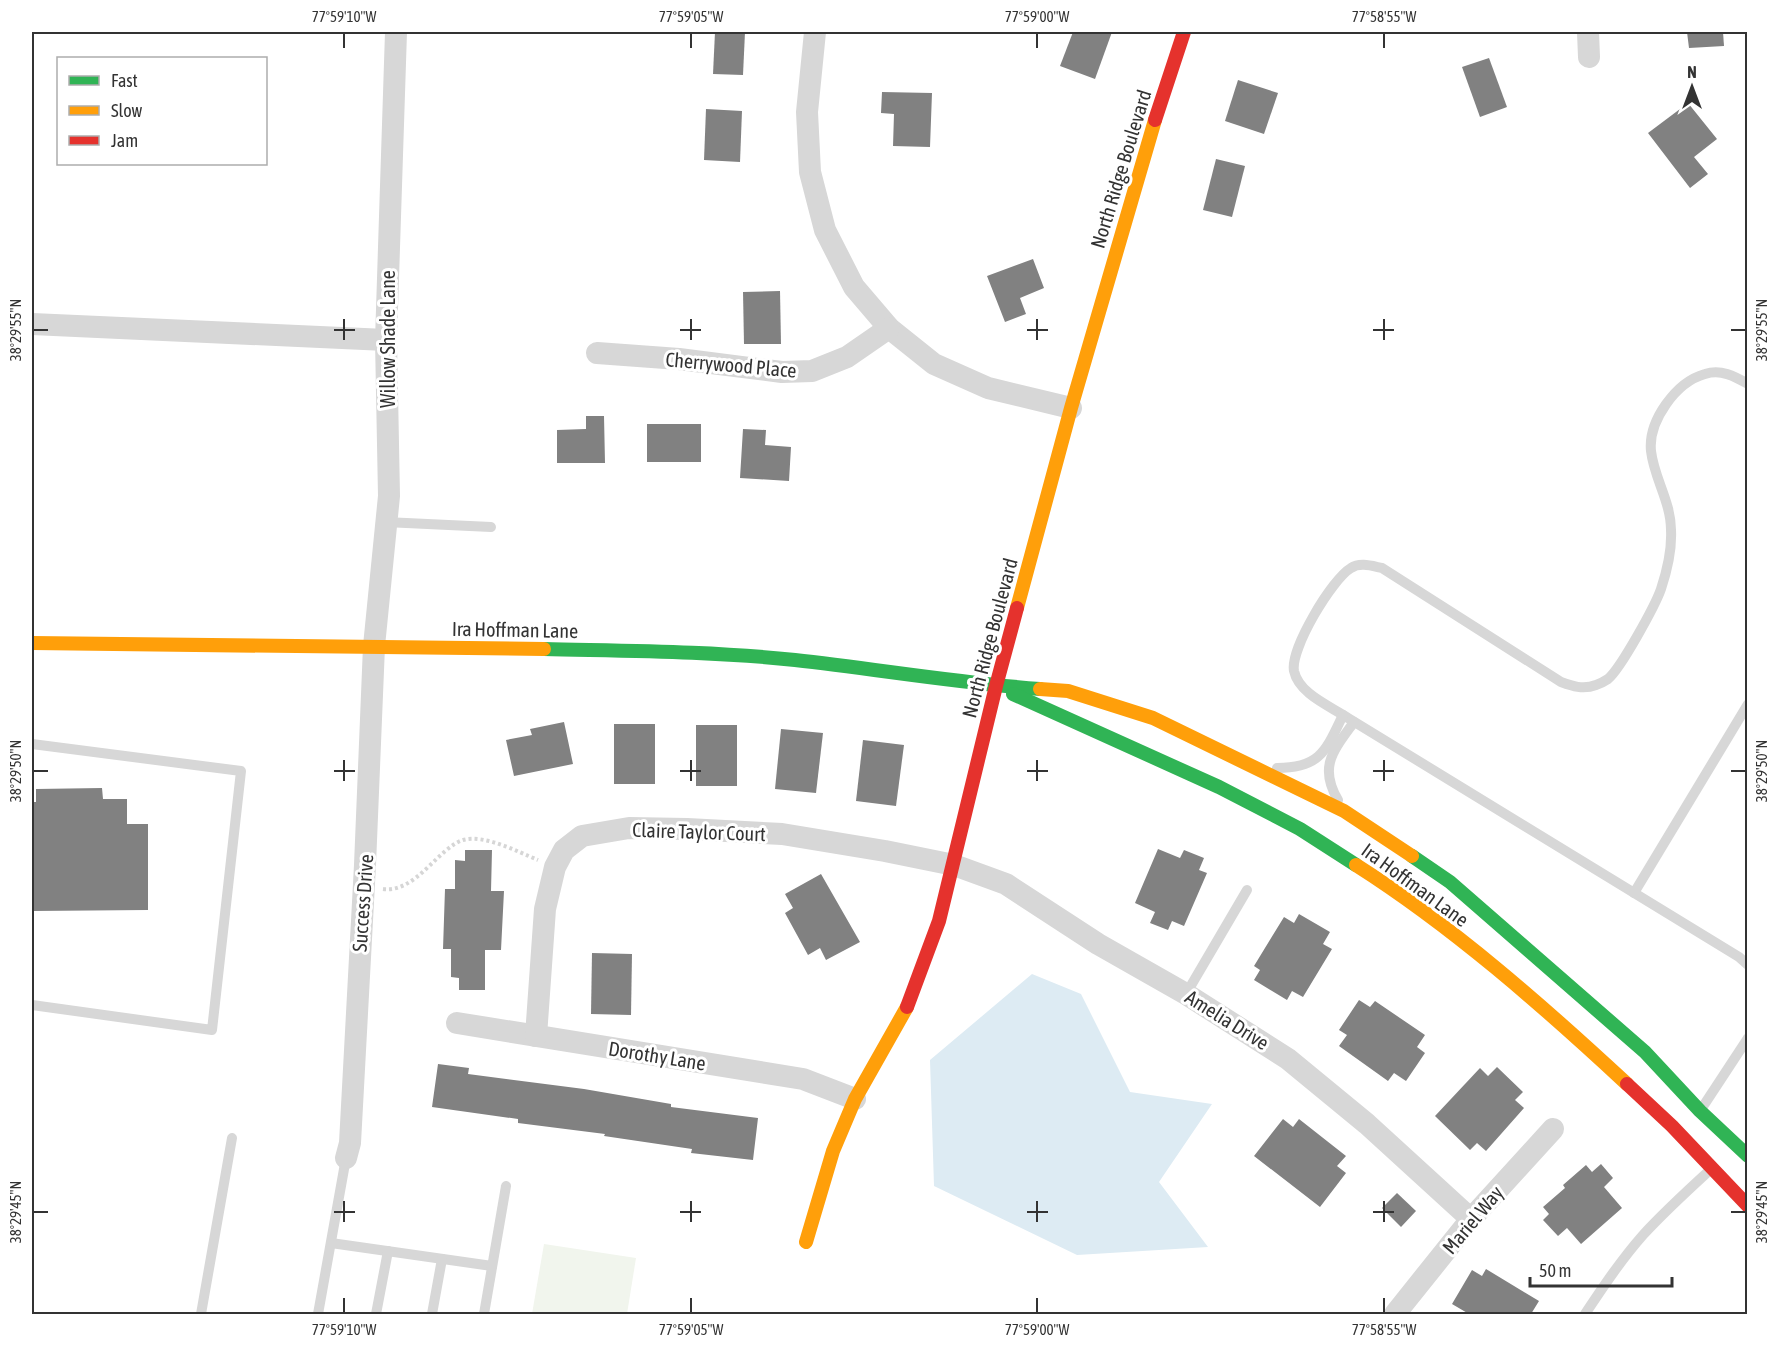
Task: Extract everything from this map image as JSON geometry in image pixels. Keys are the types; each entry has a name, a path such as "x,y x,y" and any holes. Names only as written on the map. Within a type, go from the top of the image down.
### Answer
{"main road":[{"name":"North Ridge Boulevard","path":"806,1242 833,1151 855,1099 910,1001 939,921 996,686 1071,408 1150,135 1184,32"},
{"name":"Ira Hoffman Lane","path":"32,643 374,646 719,653 795,660 996,686 1068,690 1153,718 1344,810 1450,882 1645,1052 1689,1121 1712,1168 1748,1206"},
{"name":"Ira Hoffman Lane","path":"996,686 1219,787 1300,829 1403,895 1559,1021 1689,1121 1748,1156"}],"street":[{"name":"Willow Shade Lane","path":"374,646 389,496 386,340 396,32"},
{"path":"814,32 807,112 810,172 825,230 854,287 889,328 934,364 988,388 1071,408"},
{"path":"1588,32 1589,57"},
{"path":"32,324 386,340"},
{"name":"Cherrywood Place","path":"597,353 679,359 782,372 812,371 847,357 889,328"},
{"name":"Success Drive","path":"346,1158 350,1143 364,887 374,646"},
{"name":"Claire Taylor Court","path":"536,1036 545,909 555,867 564,850 582,836 629,828 782,834 954,865"},
{"name":"Amelia Drive","path":"954,865 1006,884 1098,944 1186,994 1288,1059 1367,1124 1472,1219"},
{"name":"Dorothy Lane","path":"457,1023 803,1079 855,1099"},
{"name":"Mariel Way","path":"1395,1314 1472,1219 1553,1129"}],"lane":[{"path":"1748,384 1730,373 1706,373 1688,381 1669,401 1654,425 1651,452 1668,502 1671,531 1669,558 1661,590 1628,651 1608,678 1594,686 1576,688 1561,682 1382,568 1365,564 1352,567 1339,578 1303,635 1295,652 1294,670 1300,683 1308,692 1353,722 1739,957 1748,965"},
{"path":"385,522 491,527"},
{"path":"1634,893 1748,704"},
{"path":"1260,770 1307,765 1318,757 1329,744 1343,715"},
{"path":"1344,810 1328,778 1327,766 1353,722"},
{"path":"32,744 241,771 212,1030 32,1005"},
{"path":"1186,994 1247,890"},
{"path":"1689,1121 1748,1038"},
{"path":"201,1314 232,1138"},
{"path":"318,1314 346,1158"},
{"path":"1585,1314 1614,1270 1642,1236 1712,1168"},
{"path":"484,1314 506,1186"},
{"path":"331,1242 492,1266"},
{"path":"376,1314 388,1251"},
{"path":"432,1314 442,1259"}],"path":[{"path":"364,887 390,890 416,878 455,844 465,839 495,842 555,867"}],"shaded area":[{"path":"1032,974 1081,994 1130,1092 1212,1104 1159,1182 1208,1247 1077,1255 934,1186 930,1060"},
{"path":"544,1244 636,1258 627,1314 532,1314"}],"building":[{"path":"715,32 745,32 743,75 713,74"},
{"path":"1073,32 1112,32 1095,79 1060,66"},
{"path":"1687,32 1723,32 1724,46 1689,48"},
{"path":"1489,58 1507,107 1480,117 1462,67"},
{"path":"1238,80 1278,93 1264,134 1225,121"},
{"path":"882,92 932,93 930,147 893,146 894,114 881,113"},
{"path":"1688,103 1717,139 1694,157 1708,174 1690,188 1648,133"},
{"path":"706,109 742,111 740,162 704,160"},
{"path":"1216,159 1245,166 1232,217 1203,210"},
{"path":"1033,259 1044,288 1020,298 1026,314 1005,322 987,276"},
{"path":"780,291 781,344 744,344 743,292"},
{"path":"586,416 604,416 605,463 557,463 557,430 586,429"},
{"path":"647,424 701,424 701,462 647,462"},
{"path":"743,429 766,430 765,445 791,447 789,481 740,478"},
{"path":"564,722 573,764 514,776 506,740 532,735 530,729"},
{"path":"614,724 655,724 655,784 614,784"},
{"path":"696,725 737,725 737,786 696,786"},
{"path":"781,729 823,733 816,793 775,789"},
{"path":"863,740 904,745 896,806 856,801"},
{"path":"102,788 103,799 127,799 127,824 148,824 148,910 32,911 32,802 36,802 36,789"},
{"path":"1158,849 1180,858 1184,850 1204,858 1199,870 1207,873 1184,926 1172,921 1168,930 1150,923 1155,912 1135,903"},
{"path":"465,850 492,850 491,891 504,891 501,950 485,950 485,990 459,990 459,978 451,977 451,949 443,949 445,889 455,889 455,860 465,861"},
{"path":"821,874 860,942 826,960 820,948 808,955 785,913 793,908 785,894"},
{"path":"1299,914 1330,932 1323,944 1332,949 1303,997 1292,991 1287,1000 1254,980 1260,970 1254,966 1284,917 1294,923"},
{"path":"592,953 632,954 631,1015 591,1014"},
{"path":"1359,1000 1370,1007 1375,1001 1425,1035 1417,1047 1425,1053 1406,1081 1394,1073 1388,1081 1339,1046 1347,1035 1339,1030"},
{"path":"438,1064 469,1068 468,1074 584,1089 671,1104 671,1107 758,1118 753,1160 691,1153 692,1149 604,1136 605,1134 518,1123 518,1119 432,1107"},
{"path":"1497,1067 1523,1092 1515,1100 1524,1108 1486,1151 1477,1143 1470,1150 1435,1116 1480,1068 1488,1076"},
{"path":"1283,1119 1293,1127 1299,1119 1346,1156 1337,1166 1346,1173 1320,1207 1254,1156"},
{"path":"1601,1164 1613,1178 1604,1187 1622,1208 1581,1244 1567,1228 1558,1236 1543,1220 1549,1214 1543,1207 1586,1165 1592,1172"},
{"path":"1397,1193 1416,1211 1401,1227 1382,1208"},
{"path":"1486,1269 1539,1301 1531,1314 1469,1314 1452,1304 1472,1270 1482,1276"}],"traffic: fast":[{"path":"544,649 764,657 1040,689"},
{"path":"1013,694 1219,787 1300,829 1356,865"},
{"path":"1412,856 1450,882 1645,1052 1700,1111 1748,1156"}],"traffic: slow":[{"path":"1017,608 1071,408 1155,120"},
{"path":"32,643 544,649"},
{"path":"1040,689 1068,691 1153,718 1344,811 1412,856"},
{"path":"1356,865 1427,914 1496,968 1627,1084"},
{"path":"806,1242 833,1151 855,1099 907,1007"}],"traffic: jam":[{"path":"1155,120 1184,32"},
{"path":"907,1007 939,921 1017,608"},
{"path":"1627,1084 1672,1126 1748,1206"}]}
